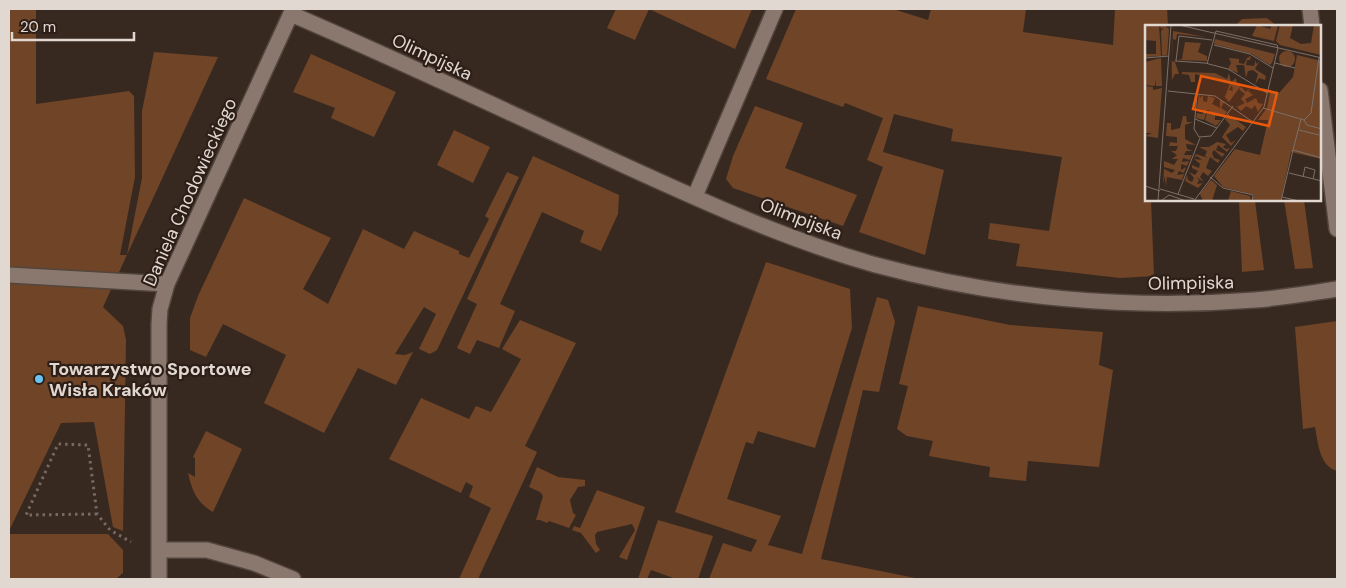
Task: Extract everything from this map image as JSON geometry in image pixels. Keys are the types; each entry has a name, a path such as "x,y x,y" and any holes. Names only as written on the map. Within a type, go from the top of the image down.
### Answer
{"street":[{"path":"695,196 775,9"},
{"path":"1310,9 1312,25"},
{"name":"Olimpijska","path":"292,11 695,196 800,240 867,262 942,280 1021,294 1128,303 1255,300 1337,289"},
{"name":"Daniela Chodowieckiego","path":"159,579 160,309 167,284 292,11"},
{"path":"1321,98 1337,229"},
{"path":"9,275 167,284"},
{"path":"159,550 207,550 254,563 293,579"}],"path":[{"path":"97,514 26,515 58,444 88,444 97,514 110,530 131,542"}],"shaded area":[{"path":"9,9 36,9 36,104 129,91 134,96 135,177 120,255 127,255 103,307 123,326 126,340 123,531 113,527 94,422 61,423 9,531"},
{"path":"616,9 649,9 635,40 607,28"},
{"path":"649,9 752,9 735,49"},
{"path":"796,9 893,9 928,20 931,9 1026,9 1023,32 1113,45 1115,9 1167,9 1168,25 1145,25 1145,201 1151,201 1154,276 1120,278 1016,266 1020,244 988,239 990,223 1049,231 1062,157 951,141 953,129 894,114 883,152 944,170 925,255 859,232 883,167 867,160 883,118 845,103 843,107 766,79"},
{"path":"1267,18 1276,25 1236,25 1242,19"},
{"path":"154,52 218,57 127,255 142,178 142,111"},
{"path":"311,54 396,92 374,137 331,118 335,108 293,92"},
{"path":"755,106 803,123 785,168 857,195 843,226 733,188 726,179 733,156"},
{"path":"454,130 490,147 473,183 437,165"},
{"path":"533,156 619,195 618,214 601,251 580,242 584,231 542,212 500,304 515,311 499,348 477,340 470,354 457,348 477,304 467,299"},
{"path":"507,172 519,177 437,350 430,354 419,349 436,314 424,307 395,354 405,355 413,352 396,385 358,368 324,433 264,403 286,355 223,324 206,357 190,350 190,318 198,296 244,198 331,238 303,289 328,304 363,229 404,249 414,231 459,251 459,254 469,258 489,219 485,216"},
{"path":"1239,201 1255,201 1264,270 1242,272"},
{"path":"1284,201 1304,201 1313,268 1295,269"},
{"path":"766,262 850,289 852,328 815,448 758,431 753,444 746,442 727,499 781,516 768,545 802,554 877,297 888,300 895,322 879,392 863,390 821,559 920,579 709,579 723,543 751,552 757,540 675,512"},
{"path":"918,306 1010,325 1103,332 1099,365 1113,370 1099,467 1028,461 1026,481 989,477 990,467 929,456 933,441 907,436 897,429 908,386 899,384"},
{"path":"520,320 576,343 525,446 537,452 478,579 459,579 491,508 469,497 473,486 466,482 461,493 389,459 421,398 469,419 476,406 491,412 521,359 502,349"},
{"path":"1337,321 1337,471 1326,464 1320,453 1315,427 1303,429 1295,327"},
{"path":"206,431 242,449 213,512 203,505 196,496 188,473 195,477 195,458 193,457"},
{"path":"537,467 558,477 585,480 585,486 578,487 570,500 573,513 576,515 569,528 549,521 547,523 536,520 543,496 540,492 529,487"},
{"path":"597,490 645,507 627,560 619,557 635,530 632,524 597,532 595,535 596,544 600,550 596,553 581,533 572,530 574,526 580,528"},
{"path":"658,520 713,536 698,579 676,579 651,570 647,579 638,579"},
{"path":"9,534 108,534 123,550 123,573 116,579 9,579"}],"place":[{"name":"Towarzystwo Sportowe Wisła Kraków","path":"39,379"}]}
